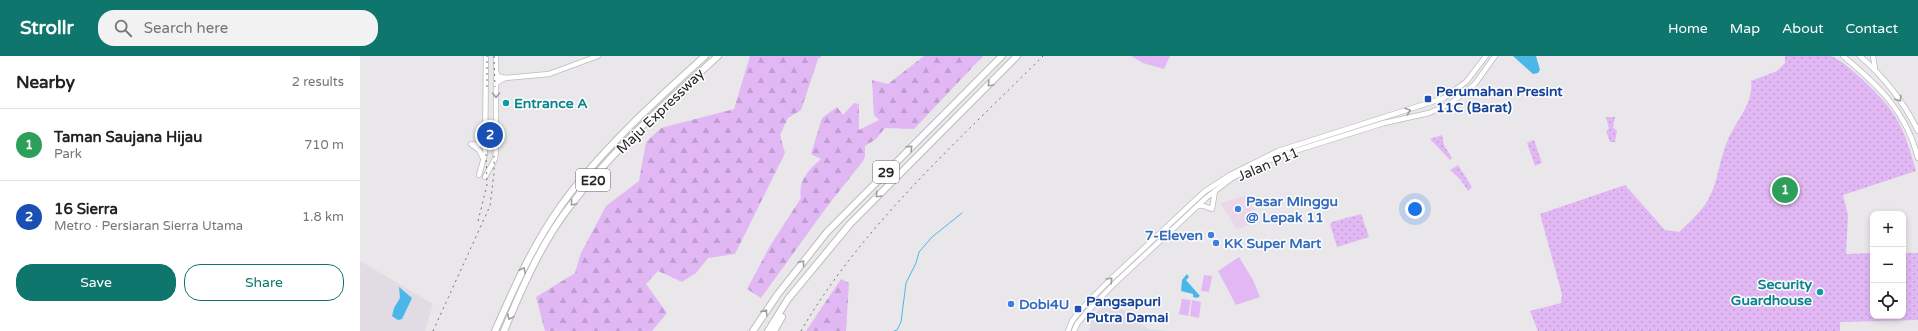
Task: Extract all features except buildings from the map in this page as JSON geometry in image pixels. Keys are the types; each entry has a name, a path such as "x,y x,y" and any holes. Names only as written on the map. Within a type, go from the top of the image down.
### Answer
{"highway":[{"name":"Maju Expressway","path":"495,331 530,257 560,206 632,125 705,56"},
{"name":"Maju Expressway","path":"504,331 538,259 567,210 639,129 718,56"},
{"name":"29","path":"753,331 778,294 827,232 1002,56"},
{"name":"29","path":"768,331 788,299 813,266 850,224 1017,56"},
{"path":"774,331 813,266"}],"main road":[{"path":"486,56 485,141 480,173 486,176 494,159 496,150 496,56"},
{"path":"496,72 498,76 505,78 549,74 598,56"},
{"name":"Jalan P11","path":"1068,331 1072,321 1083,307 1204,192 1236,171 1278,151 1444,98 1471,78 1486,56"},
{"name":"Jalan P11","path":"1074,331 1077,324 1087,312 1115,283 1197,206 1232,178 1279,156 1384,123 1429,113 1450,104 1475,84 1495,56"},
{"path":"1843,56 1859,68 1887,97 1899,113 1909,130 1918,158"},
{"path":"1859,68 1861,56"},
{"path":"1861,56 1876,70 1897,95 1918,131"},
{"path":"1859,68 1868,63 1872,56"},
{"path":"1872,56 1876,70"},
{"path":"496,83 505,78"},
{"path":"483,160 479,150 471,144 478,145 485,141"},
{"path":"1197,206 1204,206 1212,210 1215,191"}],"shaded area":[{"name":"Pasar Minggu @ Lepak 11","path":"1248,195 1259,222 1237,229 1220,203"},
{"path":"360,261 433,304 425,331 360,331"},
{"path":"1111,300 1148,329 1167,331 1089,331 1093,315"}],"green space":[{"path":"750,56 822,56 818,59 801,110 788,118 780,135 785,153 735,254 708,258 696,273 682,282 658,271 646,284 667,313 652,331 545,331 536,297 575,273 581,253 606,206 639,181 646,142 661,128 734,109"},
{"path":"924,56 983,56 914,129 885,128 876,139 865,146 865,156 863,161 829,204 761,298 747,289 770,246 801,198 801,186 805,176 821,159 811,154 822,118 837,107 843,115 854,103 859,104 859,130 879,120 874,115 872,80 888,84"},
{"path":"1131,56 1170,56 1164,69 1143,63"},
{"path":"1785,56 1831,56 1839,60 1861,78 1883,100 1897,120 1907,141 1916,171 1843,195 1848,215 1846,254 1870,253 1870,319 1906,319 1906,253 1918,253 1918,320 1840,322 1840,331 1538,331 1530,311 1561,303 1562,294 1540,214 1625,185 1665,230 1679,232 1695,217 1708,200 1730,134 1750,97 1751,81 1777,71 1785,63"},
{"path":"1606,117 1615,117 1613,128 1617,130 1615,142 1610,142 1606,131 1609,129"},
{"path":"1442,135 1444,145 1452,158 1450,160 1430,139"},
{"path":"1534,140 1542,163 1535,166 1527,143"},
{"path":"1458,165 1472,187 1468,191 1460,179 1450,170"},
{"path":"1361,214 1369,237 1337,247 1330,224 1332,222"},
{"path":"1239,257 1253,280 1260,297 1236,305 1218,271"},
{"path":"1204,275 1212,276 1209,292 1201,291"},
{"path":"841,279 849,283 846,331 806,331"},
{"path":"1182,299 1191,300 1188,316 1179,314"},
{"path":"1192,300 1201,302 1199,318 1190,316"}],"water":[{"path":"1513,56 1536,56 1540,70 1538,73 1533,74"},
{"path":"1187,274 1189,277 1186,280 1200,296 1197,298 1193,297 1193,294 1181,291 1182,280"},
{"path":"399,287 412,298 402,319 398,320 392,316 394,308 400,298"}],"waterway":[{"path":"894,331 897,330 901,322 906,283 916,263 919,252 932,237 962,213"}],"railway":[{"path":"487,56 487,87"},
{"path":"494,56 495,87"},
{"path":"801,331 825,293 852,256 882,220 945,153 1043,56"},
{"path":"478,221 487,185 486,153"},
{"path":"433,331 490,206 494,173 494,154"}],"place":[{"name":"Perumahan Presint 11C (Barat)","path":"1428,99"},
{"name":"Entrance A","path":"506,103"},
{"name":"16 Sierra","path":"490,135"},
{"name":"Taman Saujana Hijau","path":"1785,190"},
{"name":"Pasar Minggu @ Lepak 11","path":"1238,209"},
{"name":"7-Eleven","path":"1211,235"},
{"name":"KK Super Mart","path":"1216,243"},
{"name":"Security Guardhouse","path":"1820,292"},
{"name":"Dobi4U","path":"1011,304"},
{"name":"Pangsapuri Putra Damai","path":"1078,309"}]}
